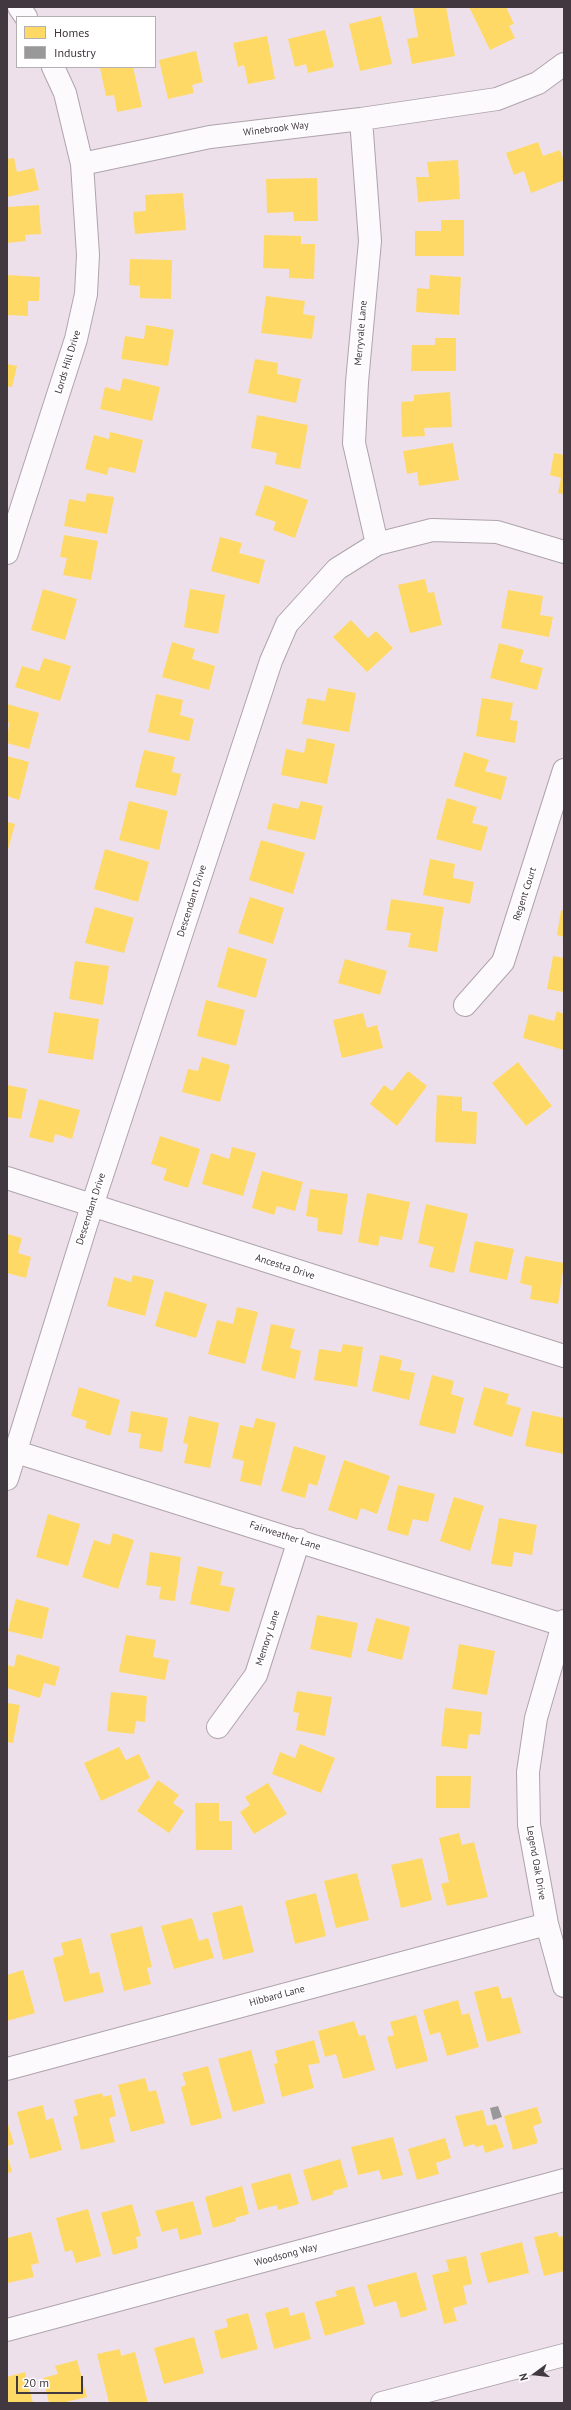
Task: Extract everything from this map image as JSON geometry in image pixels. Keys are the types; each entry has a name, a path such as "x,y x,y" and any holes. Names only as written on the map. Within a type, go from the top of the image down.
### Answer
{"street":[{"path":"19,7 25,16"},
{"name":"Winebrook Way","path":"82,164 210,137 361,119 497,99 538,83 564,64"},
{"path":"53,68 65,93 82,164"},
{"name":"Merryvale Lane","path":"361,119 370,242 357,382 354,444 377,544"},
{"name":"Lords Hill Drive","path":"7,553 76,339 86,294 88,255 82,164"},
{"name":"Descendant Drive","path":"7,1479 11,1450 268,669 287,624 337,569 377,544 432,530 497,532 564,552"},
{"name":"Regent Court","path":"465,1005 503,962 564,770"},
{"name":"Ancestra Drive","path":"7,1178 564,1356"},
{"name":"Fairweather Lane","path":"11,1450 563,1623"},
{"name":"Memory Lane","path":"218,1727 256,1675 299,1540"},
{"name":"Legend Oak Drive","path":"563,1623 536,1718 528,1772 529,1825 547,1924 564,1986"},
{"name":"Hibbard Lane","path":"7,2069 547,1924"},
{"name":"Woodsong Way","path":"7,2330 564,2180"},
{"path":"382,2403 564,2355"}],"building: Homes":[{"path":"413,7 446,7 455,56 412,64 407,39 418,37"},
{"path":"469,7 506,7 514,24 509,26 515,38 490,50"},
{"path":"381,16 392,64 360,71 349,24"},
{"path":"325,30 334,67 308,73 306,64 295,67 288,39"},
{"path":"267,36 275,79 248,84 244,65 238,67 233,43"},
{"path":"196,51 203,82 192,85 194,93 168,99 159,60"},
{"path":"100,68 133,68 142,107 117,112 114,95 106,96"},
{"path":"538,142 543,156 560,150 564,162 564,180 531,193 524,171 514,175 506,153"},
{"path":"14,158 17,172 34,168 39,190 7,197 7,159"},
{"path":"458,160 460,199 418,202 416,177 429,177 427,162"},
{"path":"317,178 318,221 294,221 293,212 267,213 266,179"},
{"path":"183,193 186,230 135,234 133,212 146,211 145,195"},
{"path":"39,205 41,234 25,235 26,241 7,243 7,207"},
{"path":"441,220 464,220 464,256 415,256 415,231 441,231"},
{"path":"264,235 301,236 301,244 315,244 314,279 289,278 289,269 263,268"},
{"path":"130,259 172,260 171,299 140,298 140,286 129,285"},
{"path":"7,275 40,277 39,301 28,301 28,316 7,315"},
{"path":"430,275 461,277 459,315 416,312 417,288 429,289"},
{"path":"266,296 305,301 303,314 315,316 312,339 261,333"},
{"path":"146,325 174,330 168,366 121,359 125,336 144,339"},
{"path":"435,338 456,338 456,371 411,371 412,345 435,345"},
{"path":"255,359 278,363 277,374 301,379 296,403 248,393"},
{"path":"7,364 17,366 12,387 7,386"},
{"path":"123,378 160,387 152,421 100,409 105,387 120,391"},
{"path":"450,392 452,427 424,428 425,436 402,437 401,402 414,401 414,395"},
{"path":"257,415 308,425 300,469 275,464 277,453 251,448"},
{"path":"110,432 143,440 135,473 109,467 107,475 85,469 94,435 109,439"},
{"path":"453,443 459,480 419,486 417,472 407,474 403,451"},
{"path":"554,453 564,455 564,494 558,493 561,478 550,475"},
{"path":"265,485 308,500 295,538 273,530 276,522 255,515"},
{"path":"87,493 114,497 107,534 64,526 69,499 85,502"},
{"path":"64,535 98,541 91,580 63,575 67,558 60,557"},
{"path":"220,537 242,543 239,553 265,560 259,584 211,571"},
{"path":"425,579 428,593 434,592 442,625 410,633 398,585"},
{"path":"43,589 77,599 65,640 31,630"},
{"path":"190,589 225,595 218,634 184,627"},
{"path":"508,590 543,596 540,615 553,617 549,637 501,628"},
{"path":"351,620 368,638 376,631 393,648 367,672 333,637"},
{"path":"172,642 195,649 192,659 215,666 209,690 162,677"},
{"path":"499,643 524,650 520,662 543,668 537,690 490,678"},
{"path":"44,658 71,666 60,701 15,687 22,666 39,671"},
{"path":"328,688 356,693 349,732 302,724 307,698 325,701"},
{"path":"156,694 183,700 180,715 194,719 189,741 148,732"},
{"path":"482,698 513,703 510,720 518,721 515,743 476,736"},
{"path":"7,704 39,713 29,749 7,743 9,723 7,722"},
{"path":"307,738 335,744 327,784 281,775 286,749 304,753"},
{"path":"144,750 175,757 172,772 181,774 176,796 135,787"},
{"path":"464,752 489,760 485,771 507,777 501,800 454,786"},
{"path":"7,756 29,762 19,800 7,796"},
{"path":"447,798 477,807 472,823 488,827 481,851 436,839"},
{"path":"129,801 168,811 159,850 119,840"},
{"path":"301,801 323,806 315,840 267,829 273,803 298,809"},
{"path":"7,822 15,824 7,853"},
{"path":"261,840 305,853 293,894 249,880"},
{"path":"105,849 149,862 138,902 94,889"},
{"path":"430,859 455,864 453,878 474,882 470,904 423,895"},
{"path":"250,897 284,908 273,944 238,933"},
{"path":"391,899 444,907 437,952 408,947 411,933 386,930"},
{"path":"95,907 134,918 124,953 85,943"},
{"path":"561,910 564,911 564,937 557,935"},
{"path":"228,947 267,959 256,998 217,987"},
{"path":"553,956 564,958 564,992 547,989"},
{"path":"345,959 387,971 380,995 338,983"},
{"path":"75,961 109,966 103,1005 69,999"},
{"path":"206,1000 245,1010 236,1046 197,1036"},
{"path":"557,1011 564,1014 564,1050 523,1038 529,1014 554,1021"},
{"path":"54,1012 99,1019 93,1060 48,1053"},
{"path":"363,1013 367,1028 377,1025 383,1048 342,1058 333,1020"},
{"path":"202,1057 230,1065 220,1102 182,1092 188,1069 198,1071"},
{"path":"518,1062 552,1106 526,1126 492,1083"},
{"path":"408,1071 427,1086 397,1126 370,1104 384,1085 392,1091"},
{"path":"7,1085 27,1089 21,1119 7,1117"},
{"path":"437,1095 462,1097 462,1111 477,1112 476,1144 435,1142"},
{"path":"39,1099 80,1110 72,1139 55,1134 53,1143 29,1137"},
{"path":"160,1136 200,1149 188,1188 163,1180 167,1169 151,1164"},
{"path":"232,1147 256,1153 243,1196 202,1184 211,1153 229,1159"},
{"path":"262,1171 303,1182 295,1211 277,1206 274,1215 252,1208"},
{"path":"310,1189 348,1194 342,1235 317,1231 318,1218 306,1216"},
{"path":"367,1193 410,1202 402,1240 380,1236 378,1246 358,1242"},
{"path":"426,1204 468,1214 454,1273 429,1267 434,1247 418,1243"},
{"path":"7,1234 22,1238 18,1253 31,1257 26,1278 7,1273"},
{"path":"475,1241 514,1249 507,1280 469,1272"},
{"path":"525,1256 564,1263 558,1304 530,1299 532,1286 520,1283"},
{"path":"133,1275 154,1280 145,1316 107,1306 114,1277 131,1282"},
{"path":"165,1291 207,1304 196,1338 155,1326"},
{"path":"237,1307 258,1312 245,1364 208,1354 217,1320 233,1324"},
{"path":"271,1324 295,1329 290,1348 301,1351 295,1379 261,1370"},
{"path":"343,1344 363,1347 357,1387 314,1380 319,1349 341,1352"},
{"path":"380,1355 402,1360 400,1370 415,1373 409,1400 372,1391"},
{"path":"432,1375 454,1381 451,1394 464,1398 455,1434 419,1425"},
{"path":"79,1387 120,1400 110,1436 85,1428 87,1421 71,1416"},
{"path":"484,1387 509,1394 506,1404 521,1408 512,1437 473,1425"},
{"path":"131,1411 168,1418 162,1452 139,1448 141,1434 128,1432"},
{"path":"532,1411 564,1418 564,1454 525,1446"},
{"path":"189,1416 219,1423 210,1468 184,1463 188,1444 183,1443"},
{"path":"256,1418 276,1423 261,1486 240,1481 244,1461 232,1458 240,1425 253,1428"},
{"path":"294,1446 326,1456 317,1486 309,1483 305,1498 281,1491"},
{"path":"344,1460 390,1476 377,1514 361,1508 357,1520 328,1510"},
{"path":"398,1485 435,1494 428,1522 413,1519 408,1536 387,1530"},
{"path":"454,1497 484,1506 470,1551 440,1541"},
{"path":"48,1514 80,1524 68,1566 36,1557"},
{"path":"499,1518 537,1525 532,1555 514,1552 512,1567 491,1564"},
{"path":"113,1533 134,1540 118,1589 82,1577 94,1540 110,1545"},
{"path":"150,1552 181,1557 175,1601 159,1599 161,1587 146,1585"},
{"path":"198,1566 223,1572 220,1585 235,1588 229,1612 190,1604"},
{"path":"16,1599 49,1608 42,1639 8,1631"},
{"path":"317,1615 358,1623 351,1658 310,1649"},
{"path":"376,1618 410,1627 402,1660 367,1651"},
{"path":"126,1635 156,1640 153,1657 169,1660 165,1680 119,1672"},
{"path":"459,1644 495,1651 487,1695 452,1689"},
{"path":"17,1654 60,1667 55,1686 44,1683 40,1698 7,1688 7,1665 14,1667"},
{"path":"297,1691 332,1697 325,1736 296,1730 299,1713 293,1712"},
{"path":"111,1692 147,1696 145,1722 136,1721 134,1734 107,1731"},
{"path":"7,1703 20,1705 13,1743 7,1742"},
{"path":"445,1708 482,1712 480,1735 469,1734 467,1749 441,1746"},
{"path":"300,1744 335,1758 321,1793 272,1774 280,1752 295,1758"},
{"path":"119,1747 126,1760 139,1754 150,1778 101,1801 84,1763"},
{"path":"436,1776 471,1776 470,1808 436,1808"},
{"path":"158,1780 179,1795 173,1803 184,1811 169,1833 137,1811"},
{"path":"268,1783 287,1814 254,1834 240,1812 250,1805 245,1797"},
{"path":"195,1803 219,1803 219,1821 232,1821 232,1850 196,1850"},
{"path":"459,1833 462,1845 474,1842 488,1897 447,1906 441,1884 449,1882 439,1838"},
{"path":"422,1858 432,1900 401,1908 391,1865"},
{"path":"357,1873 369,1920 336,1928 324,1881"},
{"path":"316,1893 326,1936 295,1944 285,1901"},
{"path":"242,1905 254,1952 223,1960 212,1913"},
{"path":"192,1918 199,1941 208,1938 214,1958 174,1969 161,1926"},
{"path":"142,1926 152,1967 147,1968 151,1984 124,1991 110,1934"},
{"path":"81,1938 90,1974 99,1972 104,1992 64,2002 53,1958 64,1955 61,1943"},
{"path":"23,1970 35,2013 7,2021 7,1975"},
{"path":"498,1986 502,1999 511,1997 521,2033 487,2042 474,1992"},
{"path":"458,2000 462,2015 469,2013 479,2047 447,2056 440,2032 430,2035 423,2010"},
{"path":"416,2015 428,2061 396,2069 387,2037 394,2035 390,2022"},
{"path":"354,2021 359,2036 365,2035 375,2070 343,2079 336,2054 325,2057 318,2031"},
{"path":"314,2040 320,2063 308,2065 314,2088 282,2097 274,2064 278,2063 275,2051"},
{"path":"251,2050 265,2103 233,2112 218,2059"},
{"path":"208,2066 222,2118 191,2126 181,2087 186,2085 182,2073"},
{"path":"145,2078 149,2092 156,2090 165,2123 131,2132 118,2085"},
{"path":"102,2093 103,2097 111,2095 116,2116 109,2118 115,2142 81,2150 73,2117 78,2115 74,2100"},
{"path":"43,2105 46,2120 53,2118 62,2150 30,2159 17,2112"},
{"path":"537,2107 542,2123 533,2126 538,2143 513,2150 504,2116"},
{"path":"483,2110 487,2126 496,2124 504,2147 485,2153 483,2145 476,2147 474,2144 464,2147 455,2116"},
{"path":"7,2121 14,2144 7,2146"},
{"path":"393,2137 403,2175 382,2180 379,2170 358,2175 351,2147"},
{"path":"445,2138 451,2158 436,2163 439,2174 417,2180 408,2149"},
{"path":"7,2154 12,2172 7,2173"},
{"path":"340,2159 348,2187 333,2191 334,2194 312,2201 303,2170"},
{"path":"290,2173 299,2204 278,2210 277,2205 258,2210 251,2184"},
{"path":"242,2186 249,2214 235,2218 236,2221 213,2228 205,2197"},
{"path":"193,2201 202,2234 180,2240 177,2228 162,2232 155,2211"},
{"path":"132,2204 141,2236 136,2237 138,2248 113,2255 101,2213"},
{"path":"88,2209 101,2256 76,2263 72,2250 65,2252 56,2218"},
{"path":"31,2232 39,2263 31,2265 34,2277 8,2283 7,2238"},
{"path":"557,2232 559,2237 564,2236 564,2271 544,2276 534,2237"},
{"path":"522,2242 529,2273 488,2283 480,2253"},
{"path":"466,2256 472,2284 463,2286 467,2304 453,2308 457,2321 444,2324 432,2275 449,2271 446,2260"},
{"path":"416,2272 427,2310 401,2318 396,2301 374,2307 367,2285"},
{"path":"354,2286 365,2324 325,2336 315,2302 337,2296 335,2291"},
{"path":"288,2307 290,2316 304,2312 311,2339 274,2349 265,2313"},
{"path":"248,2313 258,2349 221,2359 214,2331 228,2327 226,2319"},
{"path":"194,2337 204,2373 164,2384 154,2348"},
{"path":"120,2349 121,2356 135,2352 148,2403 109,2403 97,2354"},
{"path":"77,2360 87,2397 62,2403 49,2403 43,2378 58,2374 55,2366"},
{"path":"25,2372 33,2403 7,2403 7,2377"}],"building: Industry":[{"path":"498,2106 502,2117 493,2120 490,2108"}]}
